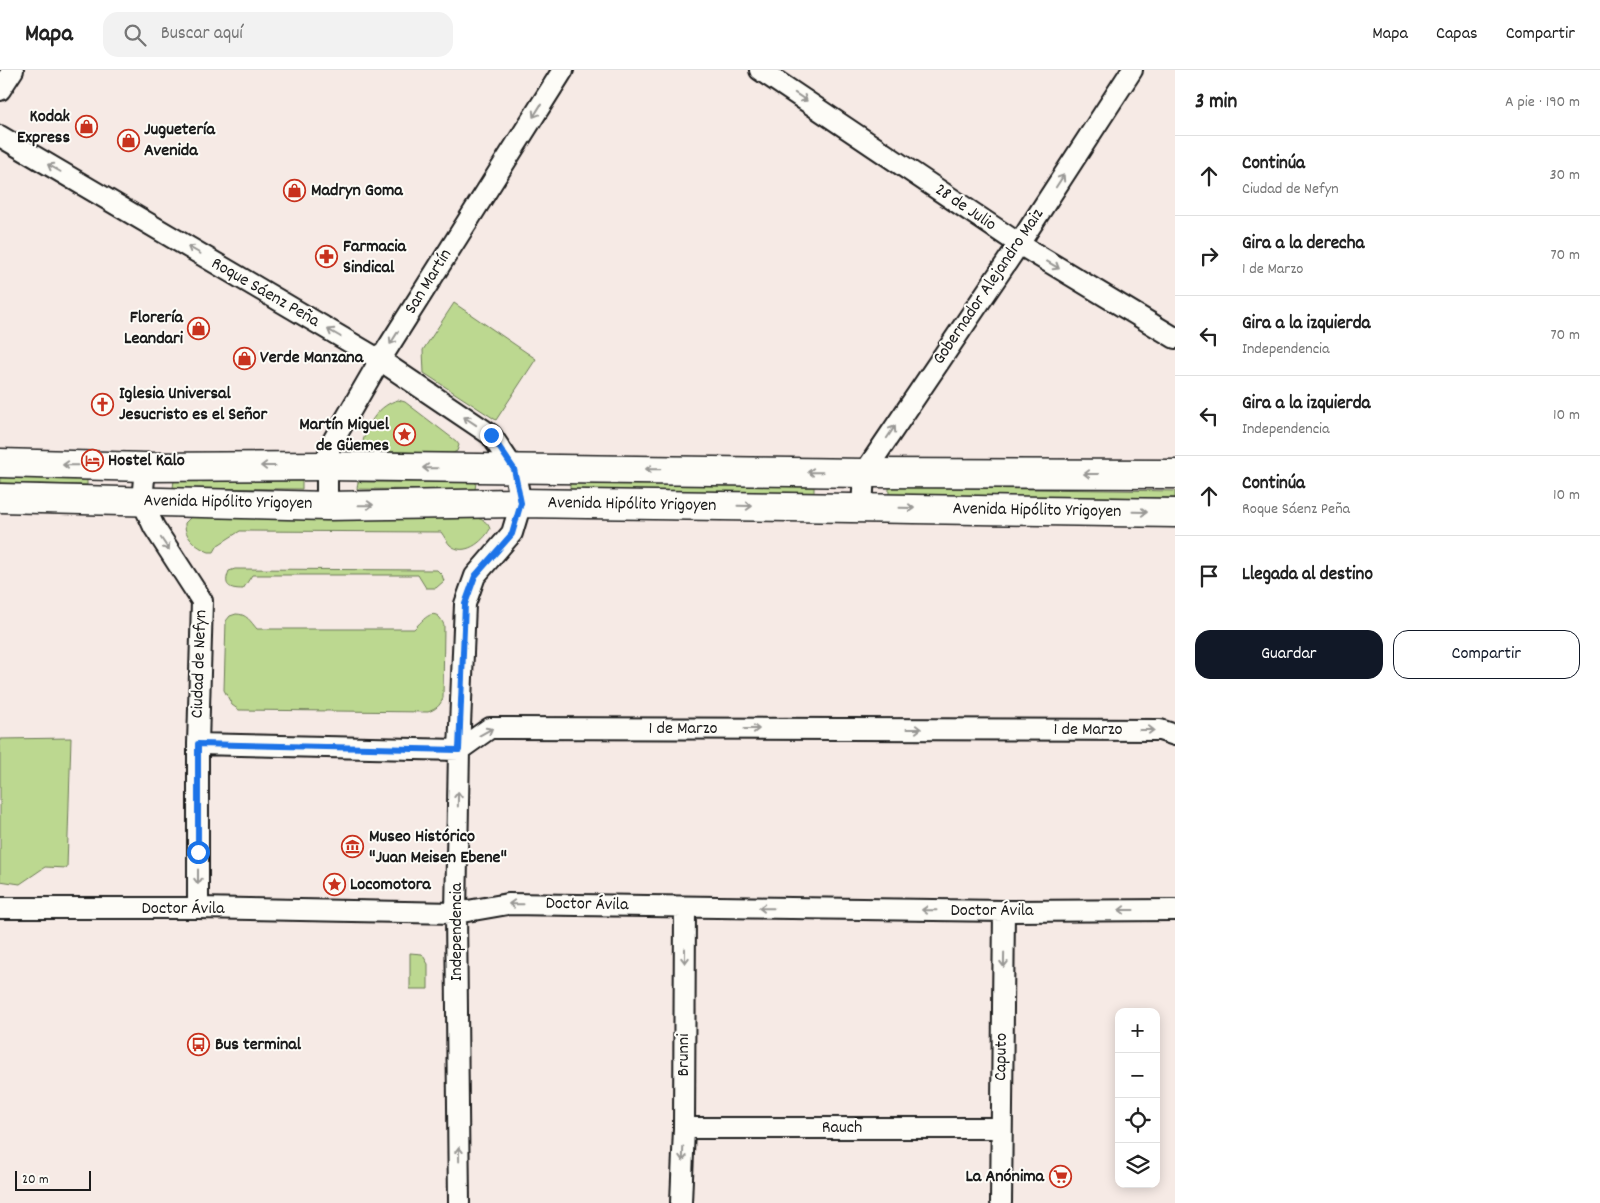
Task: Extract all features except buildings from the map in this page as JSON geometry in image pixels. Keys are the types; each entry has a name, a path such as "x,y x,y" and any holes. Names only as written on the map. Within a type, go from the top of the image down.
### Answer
{"main road":[{"name":"Avenida Hipólito Yrigoyen","path":"0,463 146,466 575,468 864,473 1175,474"},
{"name":"Avenida Hipólito Yrigoyen","path":"0,498 327,506 521,503 1175,513"}],"street":[{"path":"0,90 13,70"},
{"name":"San Martín","path":"327,506 327,466 330,446 380,360 563,70"},
{"name":"28 de Julio","path":"760,70 1019,244 1175,338"},
{"name":"Gobernador Alejandro Maiz","path":"864,473 1019,244 1132,70"},
{"name":"Roque Sáenz Peña","path":"0,136 380,360 491,435 514,469"},
{"path":"142,501 146,466"},
{"name":"Independencia","path":"459,1203 456,914 459,750 465,604 475,576 512,534 521,503 514,469"},
{"path":"862,508 864,473"},
{"name":"Ciudad de Nefyn","path":"142,501 154,527 202,601 198,744 198,908"},
{"name":"1 de Marzo","path":"459,750 490,728 1160,730 1175,735"},
{"path":"198,744 459,750"},
{"name":"Doctor Ávila","path":"0,908 198,908 456,914 508,904 1004,911 1175,910"},
{"name":"Brunni","path":"681,1203 684,1128 685,907"},
{"name":"Caputo","path":"1001,1203 1004,911"},
{"name":"Rauch","path":"684,1128 1001,1128"}],"green space":[{"path":"454,303 536,359 496,420 424,373 423,350"},
{"path":"398,400 405,402 456,441 459,445 457,451 451,454 375,451 367,448 363,441 371,421 385,406"},
{"path":"0,475 87,477 87,485 0,483"},
{"path":"174,480 302,481 302,489 173,488"},
{"path":"358,482 476,482 475,490 357,489"},
{"path":"570,482 814,487 814,495 570,490"},
{"path":"889,487 1175,491 1175,498 889,495"},
{"path":"191,517 477,518 485,522 490,529 483,539 467,549 455,548 450,545 441,532 240,531 218,545 214,552 209,552 195,544 186,533 185,523"},
{"path":"235,569 437,570 442,575 444,581 436,588 426,588 418,575 252,575 243,589 238,589 228,586 227,583 229,571"},
{"path":"236,614 246,617 257,629 414,629 429,615 437,615 444,625 443,698 441,703 428,712 239,710 232,705 224,690 226,621 230,616"},
{"path":"71,738 67,868 45,867 20,884 0,881 0,739"},
{"path":"410,953 422,954 428,964 428,989 410,989"}],"place":[{"name":"Kodak Express","path":"86,127"},
{"name":"Juguetería Avenida","path":"128,140"},
{"name":"Madryn Goma","path":"295,191"},
{"name":"Farmacia Sindical","path":"327,257"},
{"name":"Florería Leandari","path":"199,328"},
{"name":"Verde Manzana","path":"244,358"},
{"name":"Iglesia Universal Jesucristo es el Señor","path":"103,404"},
{"name":"Martín Miguel de Güemes","path":"405,435"},
{"name":"Hostel Kalo","path":"92,461"},
{"name":"Museo Histórico \"Juan Meisen Ebene\"","path":"353,847"},
{"name":"Locomotora","path":"334,885"},
{"name":"Bus terminal","path":"199,1045"},
{"name":"La Anónima","path":"1060,1177"}],"route":[{"path":"198,852 198,744 459,750 465,604 475,576 512,534 521,503 514,469 491,435"}]}
